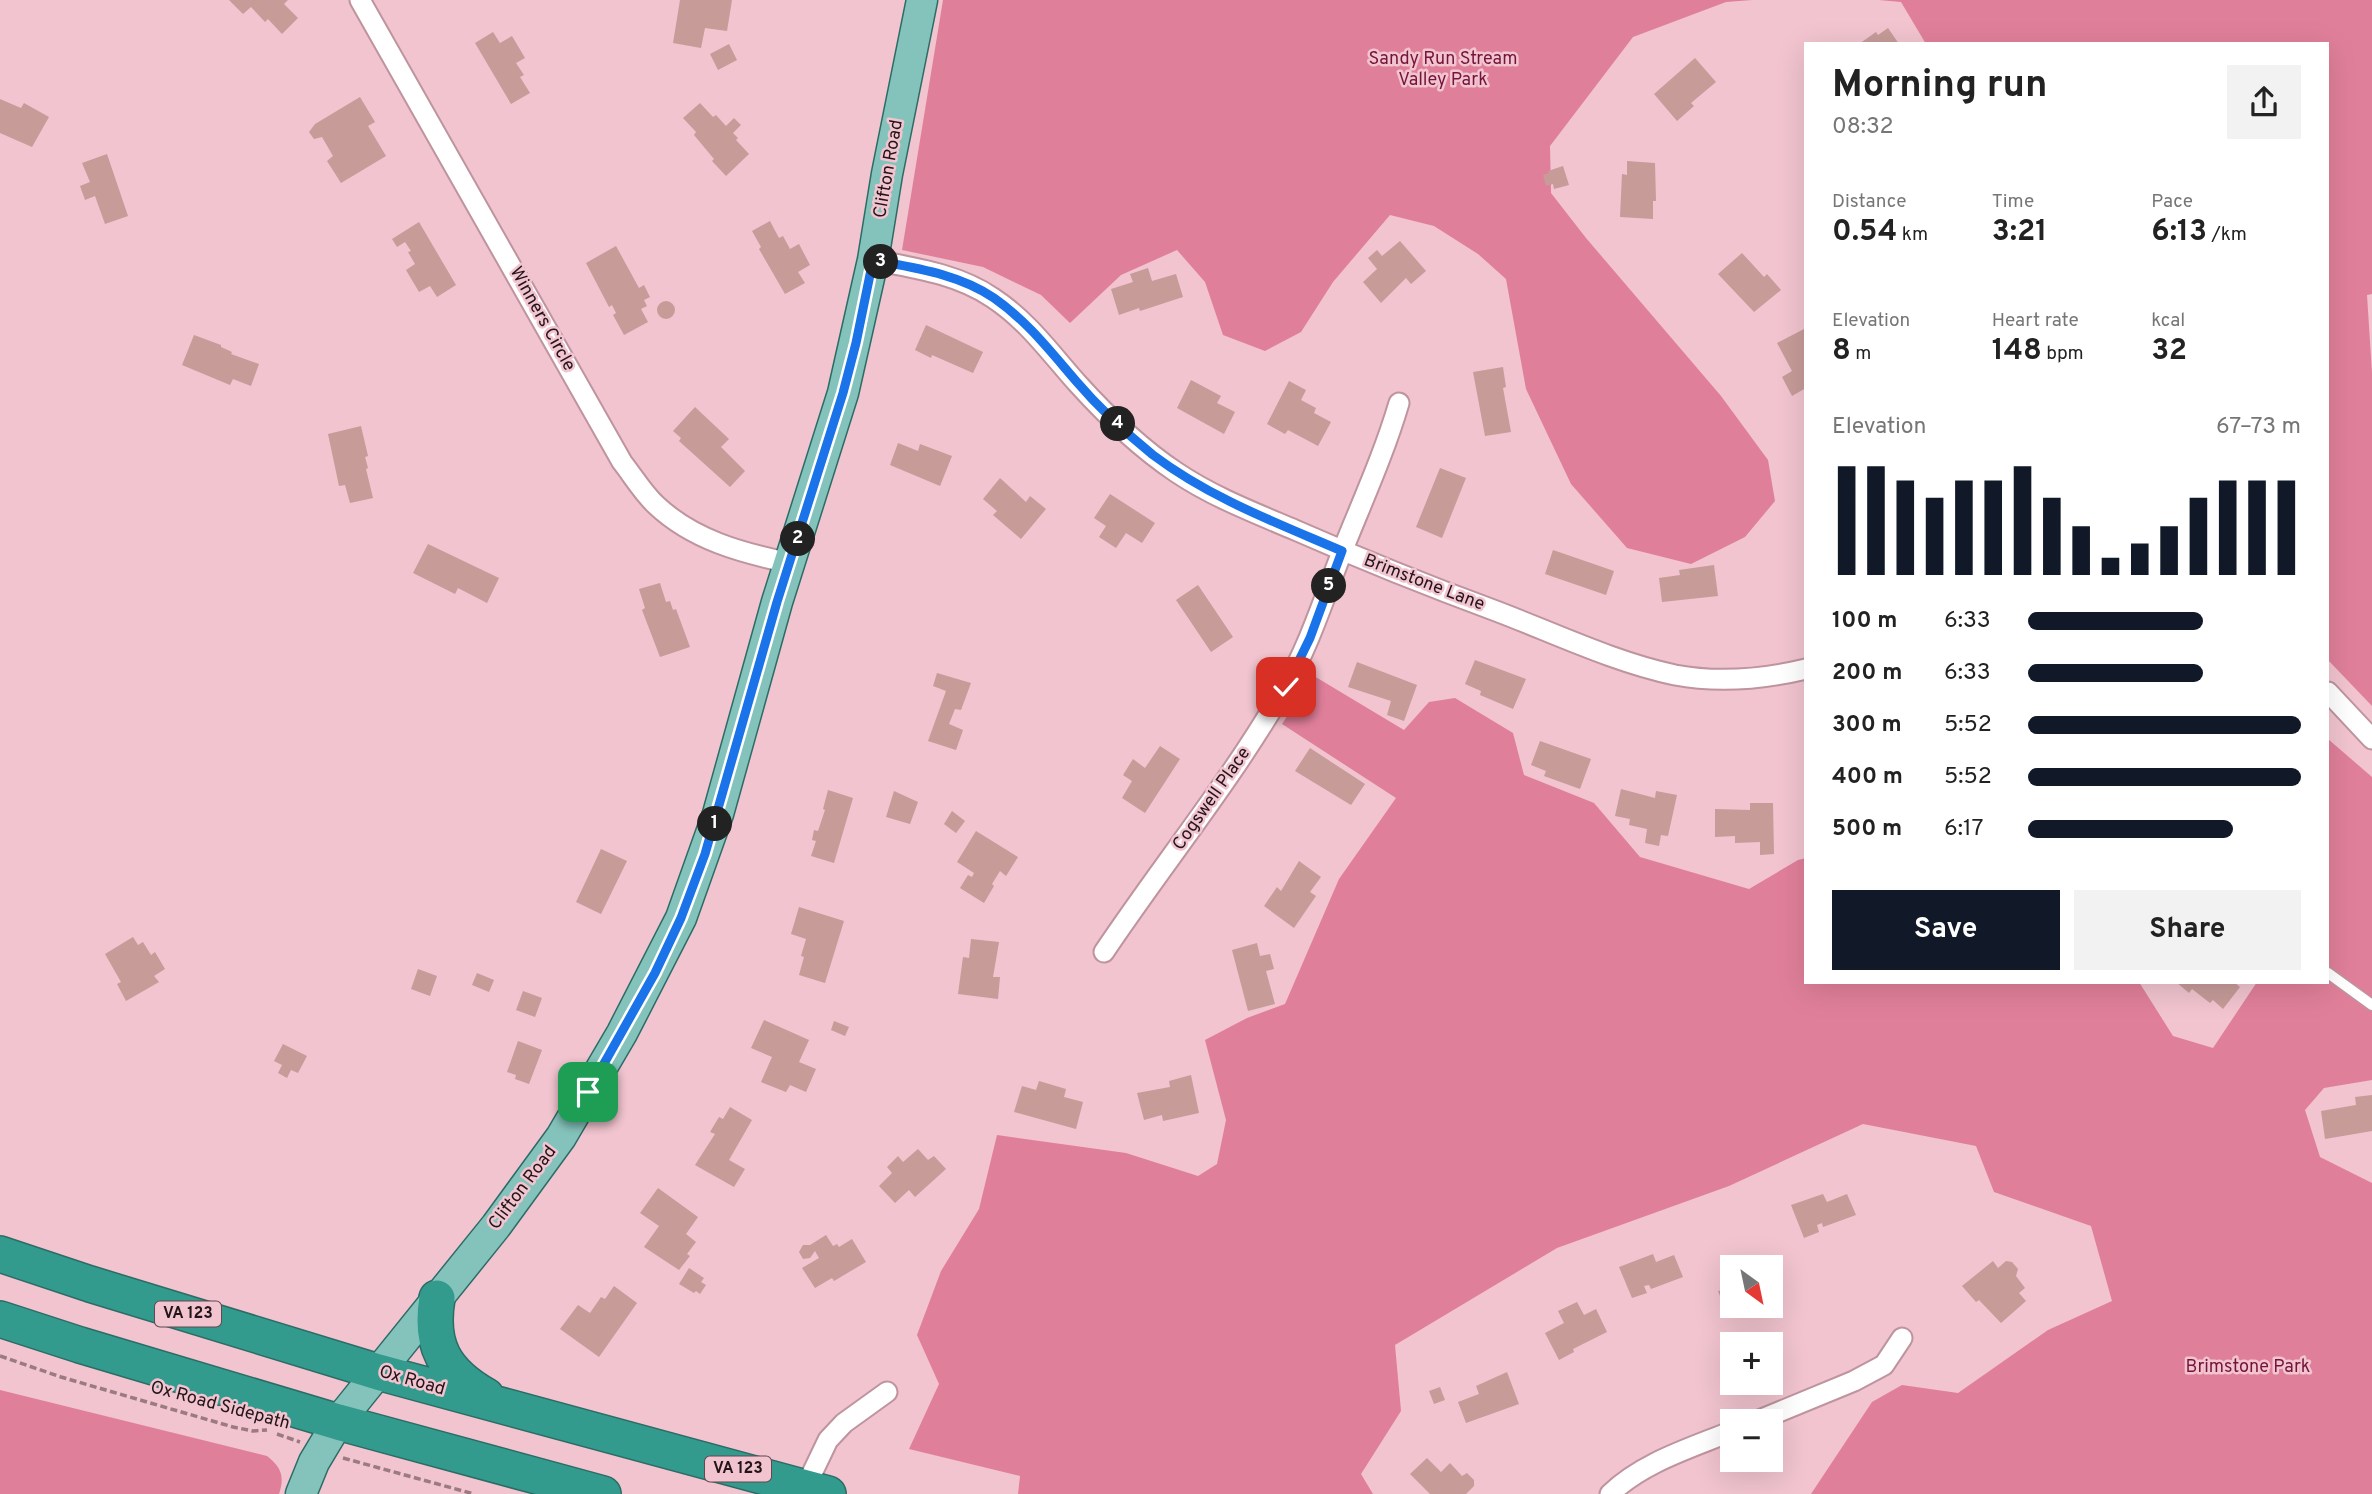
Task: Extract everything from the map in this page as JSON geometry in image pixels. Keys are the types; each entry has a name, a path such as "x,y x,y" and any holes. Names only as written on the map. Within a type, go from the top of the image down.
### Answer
{"highway":[{"name":"Ox Road","path":"0,1254 377,1372 817,1491"},
{"path":"437,1298 433,1327 441,1353 466,1382 504,1407"},
{"path":"0,1319 80,1345 329,1436 603,1494"}],"main road":[{"name":"Clifton Road","path":"301,1494 314,1462 329,1436 377,1372 496,1226 561,1137 622,1033 681,918 718,814 755,680 843,393 873,260 887,174 922,0"}],"street":[{"name":"Winners Circle","path":"360,0 622,462 644,492 656,506 699,535 744,553 790,563"},
{"name":"Brimstone Lane","path":"873,260 948,276 993,297 1032,329 1077,383 1150,452 1177,472 1228,501 1342,551 1634,664 1665,672 1715,679 1772,677 1804,669"},
{"name":"Cogswell Place","path":"1104,952 1213,798 1286,687 1310,638 1388,439 1399,403"},
{"path":"2329,693 2372,739"},
{"path":"1783,1410 1884,1365 1902,1338"},
{"path":"817,1491 828,1440 844,1423 887,1392"},
{"path":"1610,1494 1639,1472 1720,1436"}],"lane":[{"path":"2329,974 2372,1005"}],"path":[{"name":"Ox Road Sidepath","path":"0,1356 61,1377 233,1427 253,1431 329,1436 351,1461 474,1494"}],"green space":[{"name":"Sandy Run Stream Valley Park","path":"943,0 1752,0 1726,2 1633,37 1550,146 1551,193 1721,396 1768,460 1775,501 1745,537 1691,564 1627,548 1571,484 1526,389 1506,279 1478,254 1434,226 1390,215 1333,282 1301,332 1265,351 1223,335 1205,282 1177,250 1121,275 1070,323 1041,295 983,267 902,250"},
{"path":"1879,0 2372,0 2372,294 2367,295 2372,373 2372,706 2329,661 2329,42 1925,42 1901,2"},
{"name":"Brimstone Park","path":"1314,676 1404,730 1429,702 1455,698 1513,733 1524,775 1594,803 1640,857 1749,889 1804,858 1804,984 2140,984 2173,1036 2213,1048 2256,984 2329,984 2329,740 2372,777 2372,1080 2324,1088 2305,1110 2320,1157 2372,1183 2372,1494 1811,1494 1872,1402 1902,1385 1958,1393 2048,1330 2112,1301 2091,1226 1994,1192 1976,1146 1863,1124 1729,1186 1557,1248 1395,1345 1401,1411 1361,1474 1373,1494 1018,1494 1020,1476 909,1449 939,1384 917,1335 941,1271 979,1209 997,1135 1126,1153 1198,1176 1217,1164 1226,1120 1205,1040 1247,1018 1285,1004 1339,879 1396,798 1282,724"},
{"path":"0,1390 267,1456 280,1472 282,1482 279,1494 0,1494"}],"building":[{"path":"229,0 288,0 284,4 298,18 282,34 268,19 265,22 251,7 243,14"},
{"path":"680,0 732,0 727,31 705,28 701,48 673,43"},
{"path":"1888,28 1898,42 1862,42 1876,32 1878,35"},
{"path":"493,32 500,43 512,36 525,58 516,63 524,75 520,77 530,93 511,104 475,43"},
{"path":"729,44 737,60 718,70 710,54"},
{"path":"1695,58 1716,82 1691,103 1694,106 1677,121 1654,94"},
{"path":"360,97 375,122 368,126 386,156 341,183 327,161 333,156 322,137 314,139 309,132 315,124"},
{"path":"0,99 21,108 24,103 49,117 32,147 0,133"},
{"path":"700,103 726,126 734,118 741,125 733,133 749,154 726,176 712,161 714,159 694,135 696,132 683,118"},
{"path":"107,154 128,216 105,224 95,196 85,200 80,186 90,182 82,163"},
{"path":"1627,161 1655,163 1656,201 1653,201 1653,219 1620,217 1622,174 1627,175"},
{"path":"1563,166 1569,185 1554,189 1553,184 1546,186 1543,175"},
{"path":"770,221 779,238 783,236 790,249 799,244 810,265 798,272 805,283 785,294 759,249 761,247 752,231"},
{"path":"419,222 456,285 437,297 430,286 419,292 406,270 415,264 408,252 411,251 405,242 397,247 392,239"},
{"path":"1400,241 1426,271 1411,284 1406,278 1381,303 1363,282 1377,269 1368,258 1377,250 1382,256"},
{"path":"616,246 639,288 644,285 650,297 644,300 647,306 641,309 648,322 624,335 613,315 616,313 612,305 609,307 586,263"},
{"path":"1742,253 1764,277 1767,274 1781,290 1754,312 1718,274"},
{"path":"1148,268 1152,281 1176,274 1183,297 1119,315 1111,289 1133,282 1130,274"},
{"path":"666,301 672,304 675,310 672,316 666,319 660,316 657,310 660,304"},
{"path":"926,325 983,352 973,373 915,350"},
{"path":"1804,329 1804,389 1792,396 1782,377 1792,371 1777,343"},
{"path":"194,335 221,345 232,352 231,354 259,364 251,386 233,379 230,385 182,365"},
{"path":"1503,367 1506,387 1503,388 1511,432 1485,436 1473,372"},
{"path":"1191,380 1221,396 1217,403 1235,412 1224,434 1177,408"},
{"path":"1289,381 1306,390 1301,400 1316,408 1314,413 1331,422 1318,446 1288,430 1285,434 1267,424"},
{"path":"695,407 729,439 721,447 745,471 730,487 679,441 681,438 673,431"},
{"path":"361,426 368,456 365,457 366,469 373,498 350,503 345,485 339,486 328,434"},
{"path":"898,443 918,451 920,444 952,456 940,486 890,465"},
{"path":"1440,468 1466,478 1442,538 1416,527"},
{"path":"1000,478 1026,502 1030,496 1046,509 1021,539 993,515 997,511 983,499"},
{"path":"1110,494 1155,523 1142,543 1126,533 1116,548 1099,537 1106,526 1094,518"},
{"path":"428,544 499,578 487,603 458,588 455,594 413,573"},
{"path":"1553,550 1614,571 1606,595 1545,574"},
{"path":"1714,565 1718,596 1662,602 1659,578 1680,575 1679,570"},
{"path":"660,583 666,602 670,601 673,610 676,609 690,647 660,657 642,610 645,608 639,589"},
{"path":"1198,585 1233,637 1211,652 1176,600"},
{"path":"1475,660 1526,679 1513,709 1480,695 1481,691 1465,684"},
{"path":"1357,662 1417,685 1404,721 1387,715 1391,701 1348,687"},
{"path":"937,673 971,683 961,710 955,709 949,724 963,730 956,750 928,741 946,691 933,686"},
{"path":"1540,741 1591,759 1580,789 1544,776 1546,771 1531,765"},
{"path":"1160,746 1180,759 1145,813 1122,798 1132,781 1123,775 1133,759 1145,768"},
{"path":"1310,748 1365,784 1351,805 1295,771"},
{"path":"1621,789 1655,798 1656,791 1677,795 1668,836 1661,835 1659,846 1645,843 1647,829 1629,825 1630,819 1615,816"},
{"path":"828,790 853,798 834,863 811,856 816,841 812,840 814,830 818,831"},
{"path":"894,791 918,802 910,824 886,817"},
{"path":"1750,803 1773,803 1774,854 1760,855 1760,842 1735,843 1735,836 1715,837 1715,809 1750,810"},
{"path":"952,811 965,821 956,833 944,824"},
{"path":"976,831 1018,857 1006,876 1000,871 984,903 960,888 968,875 972,877 974,873 957,862"},
{"path":"601,849 627,861 601,914 576,902"},
{"path":"1299,861 1321,877 1310,892 1316,896 1294,928 1264,906 1277,887 1281,891"},
{"path":"799,907 844,921 825,983 799,975 806,939 791,934"},
{"path":"133,937 138,945 143,942 151,955 155,952 165,969 154,976 159,982 126,1001 117,984 121,982 105,954"},
{"path":"971,939 999,942 993,977 1000,977 998,999 958,994 963,957 969,958"},
{"path":"1257,943 1260,956 1270,954 1274,969 1266,971 1275,1004 1248,1011 1232,950"},
{"path":"418,969 437,976 430,996 411,989"},
{"path":"477,973 494,980 489,992 472,985"},
{"path":"2178,984 2236,984 2240,987 2223,1009 2213,1000 2210,1003 2192,989 2189,993"},
{"path":"523,991 542,998 535,1017 516,1010"},
{"path":"764,1020 809,1040 799,1062 816,1069 806,1092 790,1085 786,1092 761,1082 772,1057 751,1048"},
{"path":"834,1021 849,1027 845,1036 831,1030"},
{"path":"518,1041 542,1050 529,1084 515,1079 516,1075 507,1072"},
{"path":"283,1044 307,1056 298,1073 291,1070 287,1078 278,1073 282,1065 274,1061"},
{"path":"1191,1075 1199,1113 1163,1121 1162,1115 1144,1120 1137,1093 1170,1087 1169,1081"},
{"path":"1039,1081 1066,1089 1064,1097 1083,1102 1076,1129 1014,1112 1022,1086 1036,1090"},
{"path":"2372,1095 2372,1131 2325,1139 2321,1111 2356,1105 2355,1097"},
{"path":"730,1107 752,1120 729,1160 745,1169 734,1187 695,1165 715,1134 710,1132 719,1117 723,1119"},
{"path":"918,1149 928,1160 934,1156 946,1169 915,1197 909,1190 895,1203 879,1186 892,1173 887,1167 898,1156 903,1162"},
{"path":"658,1188 698,1217 686,1234 696,1242 687,1254 690,1256 679,1270 644,1247 659,1226 640,1213"},
{"path":"1823,1194 1827,1202 1847,1194 1856,1215 1823,1227 1822,1223 1817,1225 1819,1232 1804,1238 1791,1205"},
{"path":"826,1235 833,1246 837,1244 839,1247 852,1239 866,1262 834,1281 832,1278 815,1288 802,1268 819,1258 815,1251 810,1258 803,1259 799,1252 803,1245 810,1245"},
{"path":"1653,1254 1656,1262 1674,1255 1683,1277 1651,1289 1649,1285 1644,1286 1647,1293 1632,1298 1619,1267"},
{"path":"1993,1261 1998,1268 2006,1261 2012,1262 2018,1269 2016,1276 2025,1288 2019,1293 2026,1301 2001,1323 1962,1286"},
{"path":"689,1268 704,1278 701,1282 706,1285 700,1294 679,1284"},
{"path":"614,1286 637,1303 599,1357 560,1329 578,1305 590,1313 601,1297 605,1299"},
{"path":"1577,1302 1584,1315 1596,1309 1607,1332 1573,1349 1574,1352 1559,1360 1545,1333 1564,1323 1558,1311"},
{"path":"1507,1372 1519,1404 1466,1423 1458,1402 1479,1394 1476,1386"},
{"path":"1440,1387 1445,1400 1434,1404 1429,1391"},
{"path":"1427,1458 1441,1472 1450,1463 1462,1476 1467,1473 1474,1480 1474,1486 1466,1494 1430,1494 1410,1474"}],"route":[{"path":"588,1092 655,973 681,918 705,854 777,602 843,393 873,260 948,276 993,297 1032,329 1105,412 1177,472 1228,501 1342,551 1310,638 1286,687"}]}
